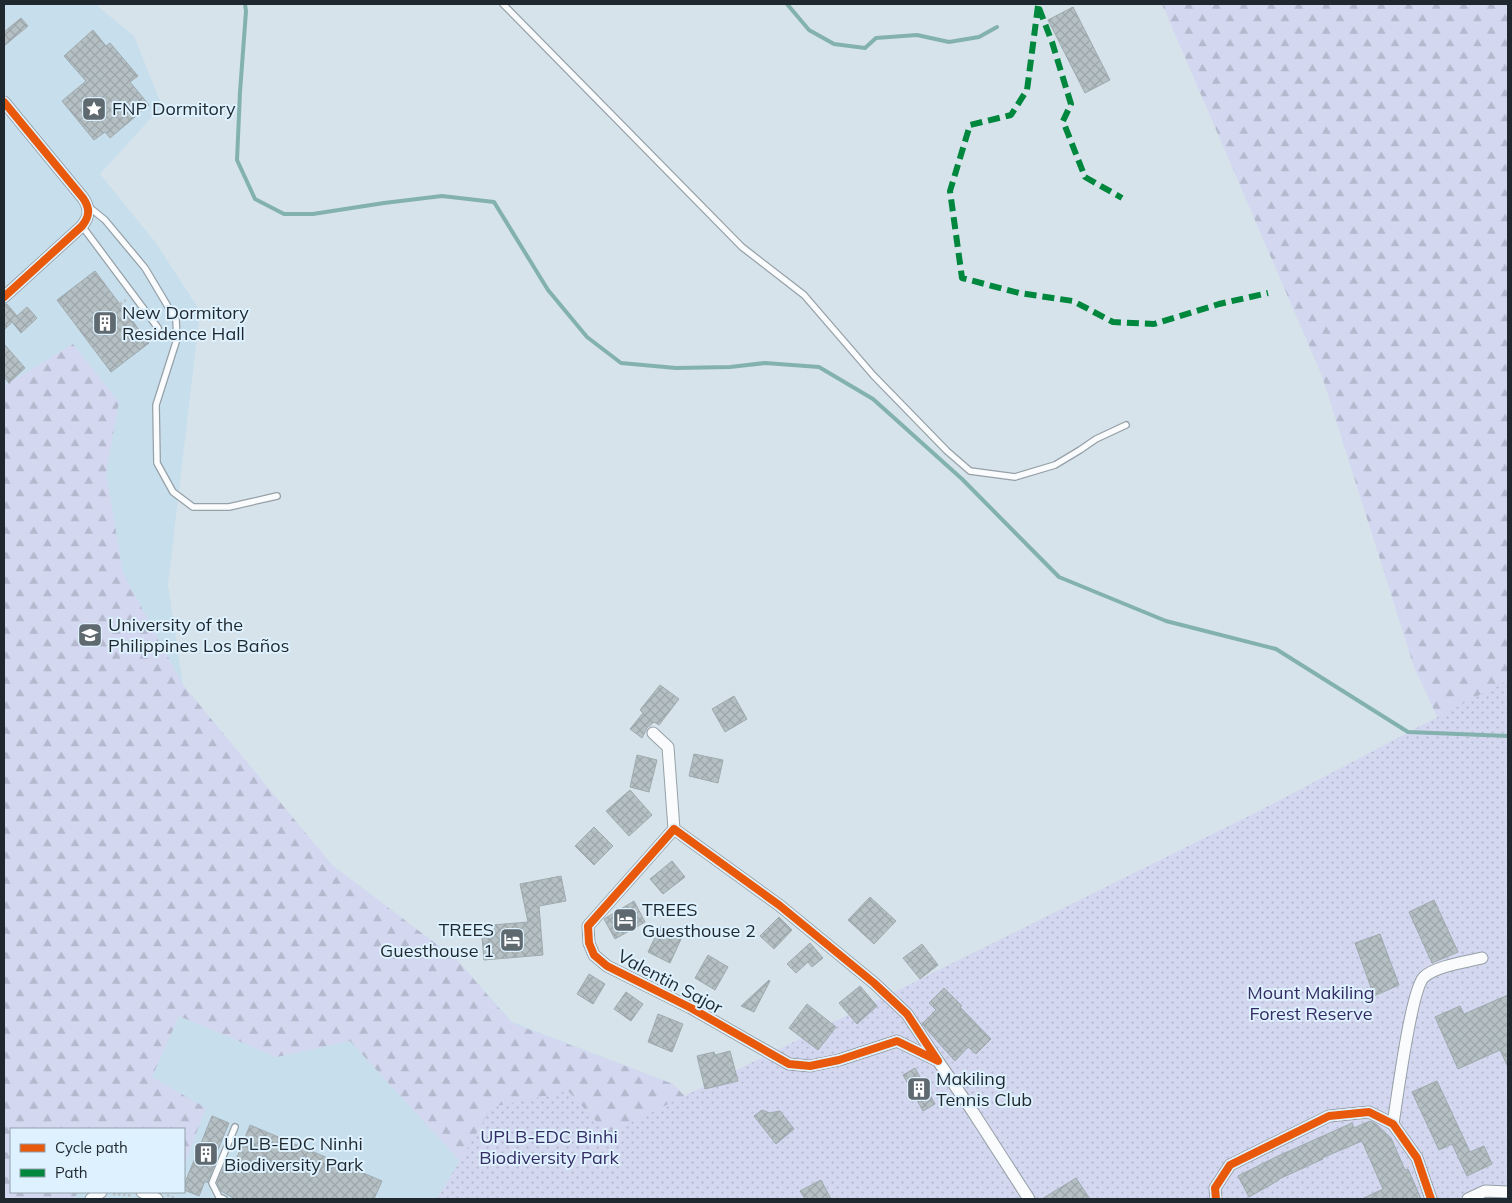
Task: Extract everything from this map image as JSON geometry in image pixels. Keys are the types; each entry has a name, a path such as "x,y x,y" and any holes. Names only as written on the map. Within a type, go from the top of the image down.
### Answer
{"street":[{"path":"4,102 88,206 88,219 82,226 4,296"},
{"path":"653,733 668,747 674,829"},
{"name":"Valentin Sajor","path":"938,1061 897,1041 839,1060 810,1066 788,1064 691,1008 607,966 594,955 589,944 588,926 674,829 779,905 874,983 907,1014 973,1112 1029,1199"},
{"path":"1393,1124 1415,993 1423,978 1435,971 1482,958"},
{"path":"1216,1199 1215,1188 1230,1165 1329,1116 1369,1112 1393,1124 1418,1158 1432,1199"},
{"path":"1468,1199 1485,1191 1508,1192"},
{"path":"144,1193 157,1199"},
{"path":"91,1199 105,1194"}],"lane":[{"path":"504,4 742,247 804,295 873,375 947,451 970,471 1015,477 1055,465 1096,439 1126,425"},
{"path":"88,206 105,220 145,268 176,320 177,339 156,405 157,463 173,492 193,507 229,507 277,496"},
{"path":"82,226 158,328"},
{"path":"224,1199 219,1197 212,1183 236,1127"}],"path":[{"path":"105,1194 128,1194 138,1199"}],"shaded area":[{"name":"University of the Philippines Los Baños","path":"4,4 95,4 134,36 162,106 100,174 156,243 200,311 168,585 183,685 332,865 456,959 512,1022 673,1084 783,1199 4,1199"}],"green space":[{"path":"1162,4 1508,4 1508,876 1504,861 1414,667 1322,376"},
{"name":"University of the Philippines Los Baños","path":"73,344 119,402 106,473 123,573 183,685 332,865 456,959 512,1023 673,1084 783,1199 492,1107 460,1161 350,1041 277,1057 179,1016 152,1077 206,1108 185,1162 185,1128 10,1128 10,1193 77,1193 74,1199 4,1199 4,386"},
{"name":"Mount Makiling Forest Reserve","path":"1508,680 1508,1199 437,1199 492,1107 568,1091 608,1134 1257,812"}],"building":[{"path":"1073,7 1110,80 1085,93 1048,20"},
{"path":"21,18 28,26 4,46 4,32"},
{"path":"93,30 106,46 110,43 138,76 130,82 149,105 110,138 105,132 94,140 62,101 86,81 64,56"},
{"name":"New Dormitory Residence Hall","path":"95,271 149,343 111,372 57,300"},
{"path":"4,304 7,304 17,316 27,307 37,318 21,333 12,322 4,330"},
{"path":"4,344 25,368 9,383 4,377"},
{"path":"660,685 679,699 659,725 654,722 647,728 642,738 630,729 643,713 640,710"},
{"path":"734,696 747,719 725,732 712,709"},
{"path":"694,754 723,760 718,783 689,776"},
{"path":"637,755 657,760 649,792 630,787"},
{"path":"630,790 652,815 629,836 606,811"},
{"path":"594,827 613,846 594,865 575,846"},
{"path":"672,861 685,877 663,894 650,879"},
{"path":"561,876 566,901 539,906 543,955 484,960 481,926 528,922 520,884"},
{"path":"870,897 896,921 874,944 848,920"},
{"path":"1434,900 1458,952 1432,963 1409,912"},
{"name":"TREES Guesthouse 2","path":"634,901 645,922 615,939 604,919"},
{"path":"779,917 792,930 774,949 760,936"},
{"path":"660,927 682,937 670,963 648,952"},
{"path":"1380,934 1399,985 1374,996 1355,943"},
{"path":"810,943 823,958 812,967 808,962 796,973 787,964"},
{"path":"922,944 938,965 920,979 903,958"},
{"path":"708,955 728,967 715,990 695,978"},
{"path":"589,974 605,984 593,1004 577,994"},
{"path":"769,980 754,1012 741,1006"},
{"path":"860,986 877,1006 857,1024 839,1003"},
{"path":"944,988 991,1039 976,1054 968,1047 955,1061 922,1024 936,1010 929,1003"},
{"path":"626,992 643,1004 631,1021 614,1009"},
{"path":"1508,995 1508,1067 1500,1050 1458,1069 1435,1017 1460,1006 1464,1014"},
{"path":"807,1004 836,1027 818,1050 789,1028"},
{"path":"658,1014 683,1024 672,1052 648,1042"},
{"path":"730,1051 738,1081 705,1089 697,1056 714,1052 715,1055"},
{"name":"Makiling Tennis Club","path":"915,1068 935,1104 923,1111 903,1075"},
{"path":"1437,1081 1470,1152 1484,1146 1492,1164 1467,1176 1452,1144 1439,1150 1412,1092"},
{"path":"762,1110 770,1113 780,1111 794,1129 776,1144 754,1116"},
{"name":"UPLB-EDC Ninhi Biodiversity Park","path":"212,1116 229,1123 207,1183 205,1181 199,1196 185,1190 185,1183"},
{"path":"1370,1121 1391,1138 1405,1170 1408,1169 1421,1199 1362,1199 1383,1189 1362,1141 1279,1179 1249,1197 1238,1176 1352,1123 1354,1128"},
{"path":"250,1125 382,1181 374,1199 235,1199 221,1191 217,1183 226,1162 234,1165"},
{"path":"1076,1178 1090,1199 1042,1199"},
{"path":"821,1180 831,1199 805,1199 800,1191"}],"waterway":[{"path":"245,4 237,160 255,199 284,214 313,214 442,196 494,202 548,290 587,337 621,363 676,368 730,367 765,363 819,367 873,399 962,479 1059,577 1166,621 1276,649 1408,732 1508,736"},
{"path":"787,4 809,30 834,44 865,48 876,38 917,35 949,42 979,37 997,27"}],"marked path":[{"path":"1038,6 1027,90 1011,115 970,125 950,191 962,278 1019,293 1073,301 1113,322 1154,324 1219,304 1268,293"},
{"path":"1039,8 1052,42 1071,104 1063,121 1085,177 1122,198"}],"cycle path":[{"path":"4,102 83,198 88,212 87,219 82,226 4,297"},
{"path":"674,829 779,905 874,983 907,1014 938,1061 897,1041 839,1060 810,1066 789,1064 691,1008 607,966 594,955 589,943 588,926 674,829"},
{"path":"1216,1199 1215,1188 1230,1165 1329,1116 1369,1112 1393,1124 1417,1158 1431,1199"}],"place":[{"name":"FNP Dormitory","path":"94,109"},
{"name":"New Dormitory Residence Hall","path":"105,323"},
{"name":"University of the Philippines Los Baños","path":"90,635"},
{"name":"TREES Guesthouse 2","path":"625,920"},
{"name":"TREES Guesthouse 1","path":"512,940"},
{"name":"Makiling Tennis Club","path":"919,1089"},
{"name":"UPLB-EDC Ninhi Biodiversity Park","path":"206,1154"}],"park label":[{"name":"UPLB-EDC Binhi Biodiversity Park","path":"549,1147"}]}
